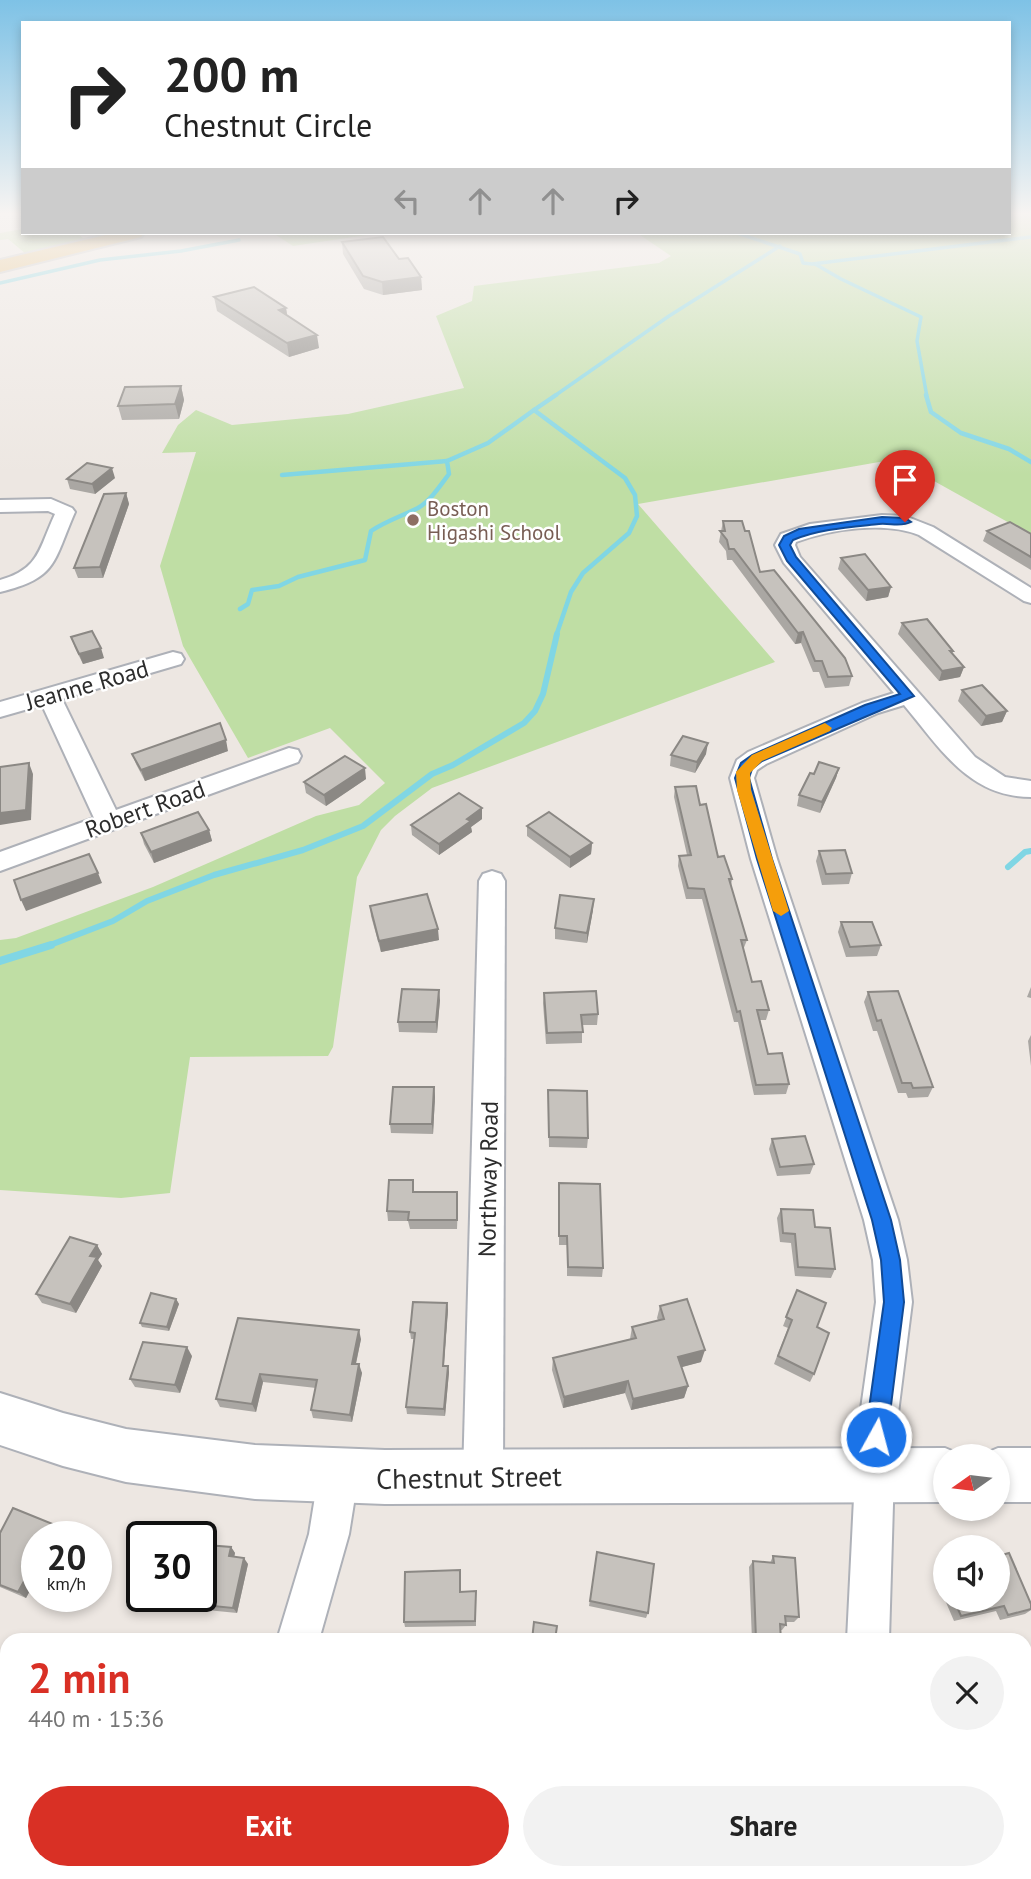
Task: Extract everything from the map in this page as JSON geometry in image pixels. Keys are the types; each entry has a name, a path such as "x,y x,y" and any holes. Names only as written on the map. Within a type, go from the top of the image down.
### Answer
{"main road":[{"name":"Chestnut Street","path":"0,1419 90,1448 153,1462 219,1471 338,1478 933,1475"},
{"path":"1010,1475 1031,1475"}],"street":[{"path":"0,506 51,505 65,512 40,569 22,580 0,586"},
{"path":"1031,597 926,531 905,522 882,521 810,530 788,538 785,545 788,554 966,764 981,776 1005,787 1031,789"},
{"name":"Jeanne Road","path":"0,710 173,659"},
{"path":"49,696 108,822"},
{"path":"868,1633 876,1437 893,1311 890,1260 881,1220 768,870 742,778 746,766 757,758 870,708 908,696"},
{"name":"Robert Road","path":"0,862 289,756"},
{"name":"Northway Road","path":"483,1477 492,881"},
{"path":"300,1633 329,1534 338,1478"}],"green space":[{"name":"Boston Higashi School","path":"1031,300 1031,535 934,481 902,458 638,504 775,662 432,788 395,816 381,830 357,877 333,1047 328,1056 190,1057 170,1193 121,1198 0,1190 0,940 16,938 153,887 316,816 359,805 385,783 330,728 248,758 183,646 160,566 196,452 162,453 178,425 196,410 232,425 348,414 464,388 436,316 472,301"}],"building":[{"path":"218,300 273,300 286,308 279,310 317,335 287,343"},
{"path":"181,386 175,404 118,406 125,387"},
{"path":"87,463 112,468 92,484 67,479"},
{"path":"126,493 100,567 74,568 104,494"},
{"path":"723,521 742,521 745,531 749,531 760,572 774,570 845,658 852,676 828,677 822,661 815,661 803,632 798,633 734,549 729,549 727,540 720,531 725,531"},
{"path":"1010,522 1031,534 1031,557 987,531"},
{"path":"865,554 891,587 868,590 841,558"},
{"path":"927,619 964,667 942,671 902,623"},
{"path":"92,631 101,648 79,654 71,637"},
{"path":"982,685 1007,711 986,716 962,690"},
{"path":"220,723 226,740 141,770 132,754"},
{"path":"683,736 708,743 697,762 671,755"},
{"path":"345,756 365,768 324,795 304,782"},
{"path":"819,762 839,768 822,802 799,795"},
{"path":"29,763 26,810 0,813 0,767"},
{"path":"696,786 700,805 706,804 718,857 724,856 732,879 729,879 747,940 741,940 752,982 761,981 769,1010 757,1010 768,1054 782,1053 789,1084 756,1085 740,1011 737,1012 704,889 688,888 679,856 691,855 675,787"},
{"path":"459,793 482,808 467,819 471,821 439,844 411,825"},
{"path":"198,812 209,830 151,852 141,833"},
{"path":"549,812 592,843 570,857 527,826"},
{"path":"845,850 852,873 826,874 819,851"},
{"path":"89,854 98,873 21,900 14,880"},
{"path":"427,894 438,929 379,941 370,906"},
{"path":"560,895 594,899 587,933 555,928"},
{"path":"841,922 872,922 881,945 850,947"},
{"path":"402,989 439,990 436,1022 398,1022"},
{"path":"596,991 598,1014 581,1015 583,1032 547,1033 544,993"},
{"path":"898,991 933,1087 913,1088 911,1083 902,1083 881,1020 877,1021 868,992"},
{"path":"393,1087 434,1087 432,1124 390,1124"},
{"path":"548,1090 587,1091 588,1138 549,1137"},
{"path":"805,1136 814,1164 780,1167 772,1139"},
{"path":"389,1180 413,1180 413,1192 457,1192 457,1220 408,1220 409,1212 387,1211"},
{"path":"559,1183 600,1184 603,1268 568,1267 567,1236 559,1236"},
{"path":"781,1209 813,1210 815,1227 830,1228 835,1269 798,1267 795,1234 783,1233"},
{"path":"70,1237 97,1245 90,1256 97,1257 70,1304 36,1294"},
{"path":"797,1290 826,1303 817,1327 829,1333 814,1374 778,1356 792,1320 786,1317"},
{"path":"151,1293 176,1299 167,1327 140,1323"},
{"path":"687,1299 705,1350 678,1357 688,1386 633,1399 628,1381 564,1397 553,1358 636,1338 632,1327 664,1319 660,1306"},
{"path":"413,1302 447,1303 443,1366 448,1366 444,1409 406,1407 415,1333 410,1332"},
{"path":"238,1318 359,1330 352,1364 359,1364 350,1415 311,1410 317,1380 260,1374 252,1404 216,1399"},
{"path":"143,1342 187,1347 175,1385 130,1379"},
{"path":"13,1508 45,1521 21,1521 21,1587 18,1592 0,1585 0,1533"},
{"path":"217,1546 231,1547 229,1556 244,1558 233,1608 217,1606"},
{"path":"597,1552 654,1564 648,1613 590,1601"},
{"path":"1010,1555 1031,1609 1008,1615 1007,1612 1010,1612"},
{"path":"773,1556 795,1558 799,1617 785,1616 786,1625 780,1624 781,1633 756,1633 753,1561 774,1563"},
{"path":"460,1570 460,1592 476,1591 475,1621 404,1622 405,1572"},
{"path":"959,1612 978,1612 961,1616"},
{"path":"534,1622 557,1626 556,1633 533,1633"}],"waterway":[{"path":"553,397 695,300"},
{"path":"885,300 921,317 917,341 927,397"},
{"path":"534,410 556,395"},
{"path":"926,395 931,412 961,433 1009,449 1031,462"},
{"path":"447,461 488,443 534,410"},
{"path":"534,410 625,478 635,495 637,516 629,533 583,573 571,592 556,636"},
{"path":"240,609 248,604 252,590 279,586 298,577 365,560 371,531 427,501 449,474 447,461"},
{"path":"282,475 447,461"},
{"path":"47,946 113,921 147,901 214,875 303,850 363,826 432,774 453,765 524,723 535,711 543,694 557,634"},
{"path":"1008,867 1025,852 1031,851"},
{"path":"47,946 51,945"},
{"path":"0,961 47,946"}],"slow traffic":[{"path":"781,911 744,790 743,772 746,766 757,758 825,728"}],"place":[{"name":"Boston Higashi School","path":"413,520"}],"route":[{"path":"876,1437 894,1302 890,1260 881,1220 764,859 742,778 746,766 757,758 870,708 908,696 785,550 788,538 803,531 882,521 905,522"}]}
